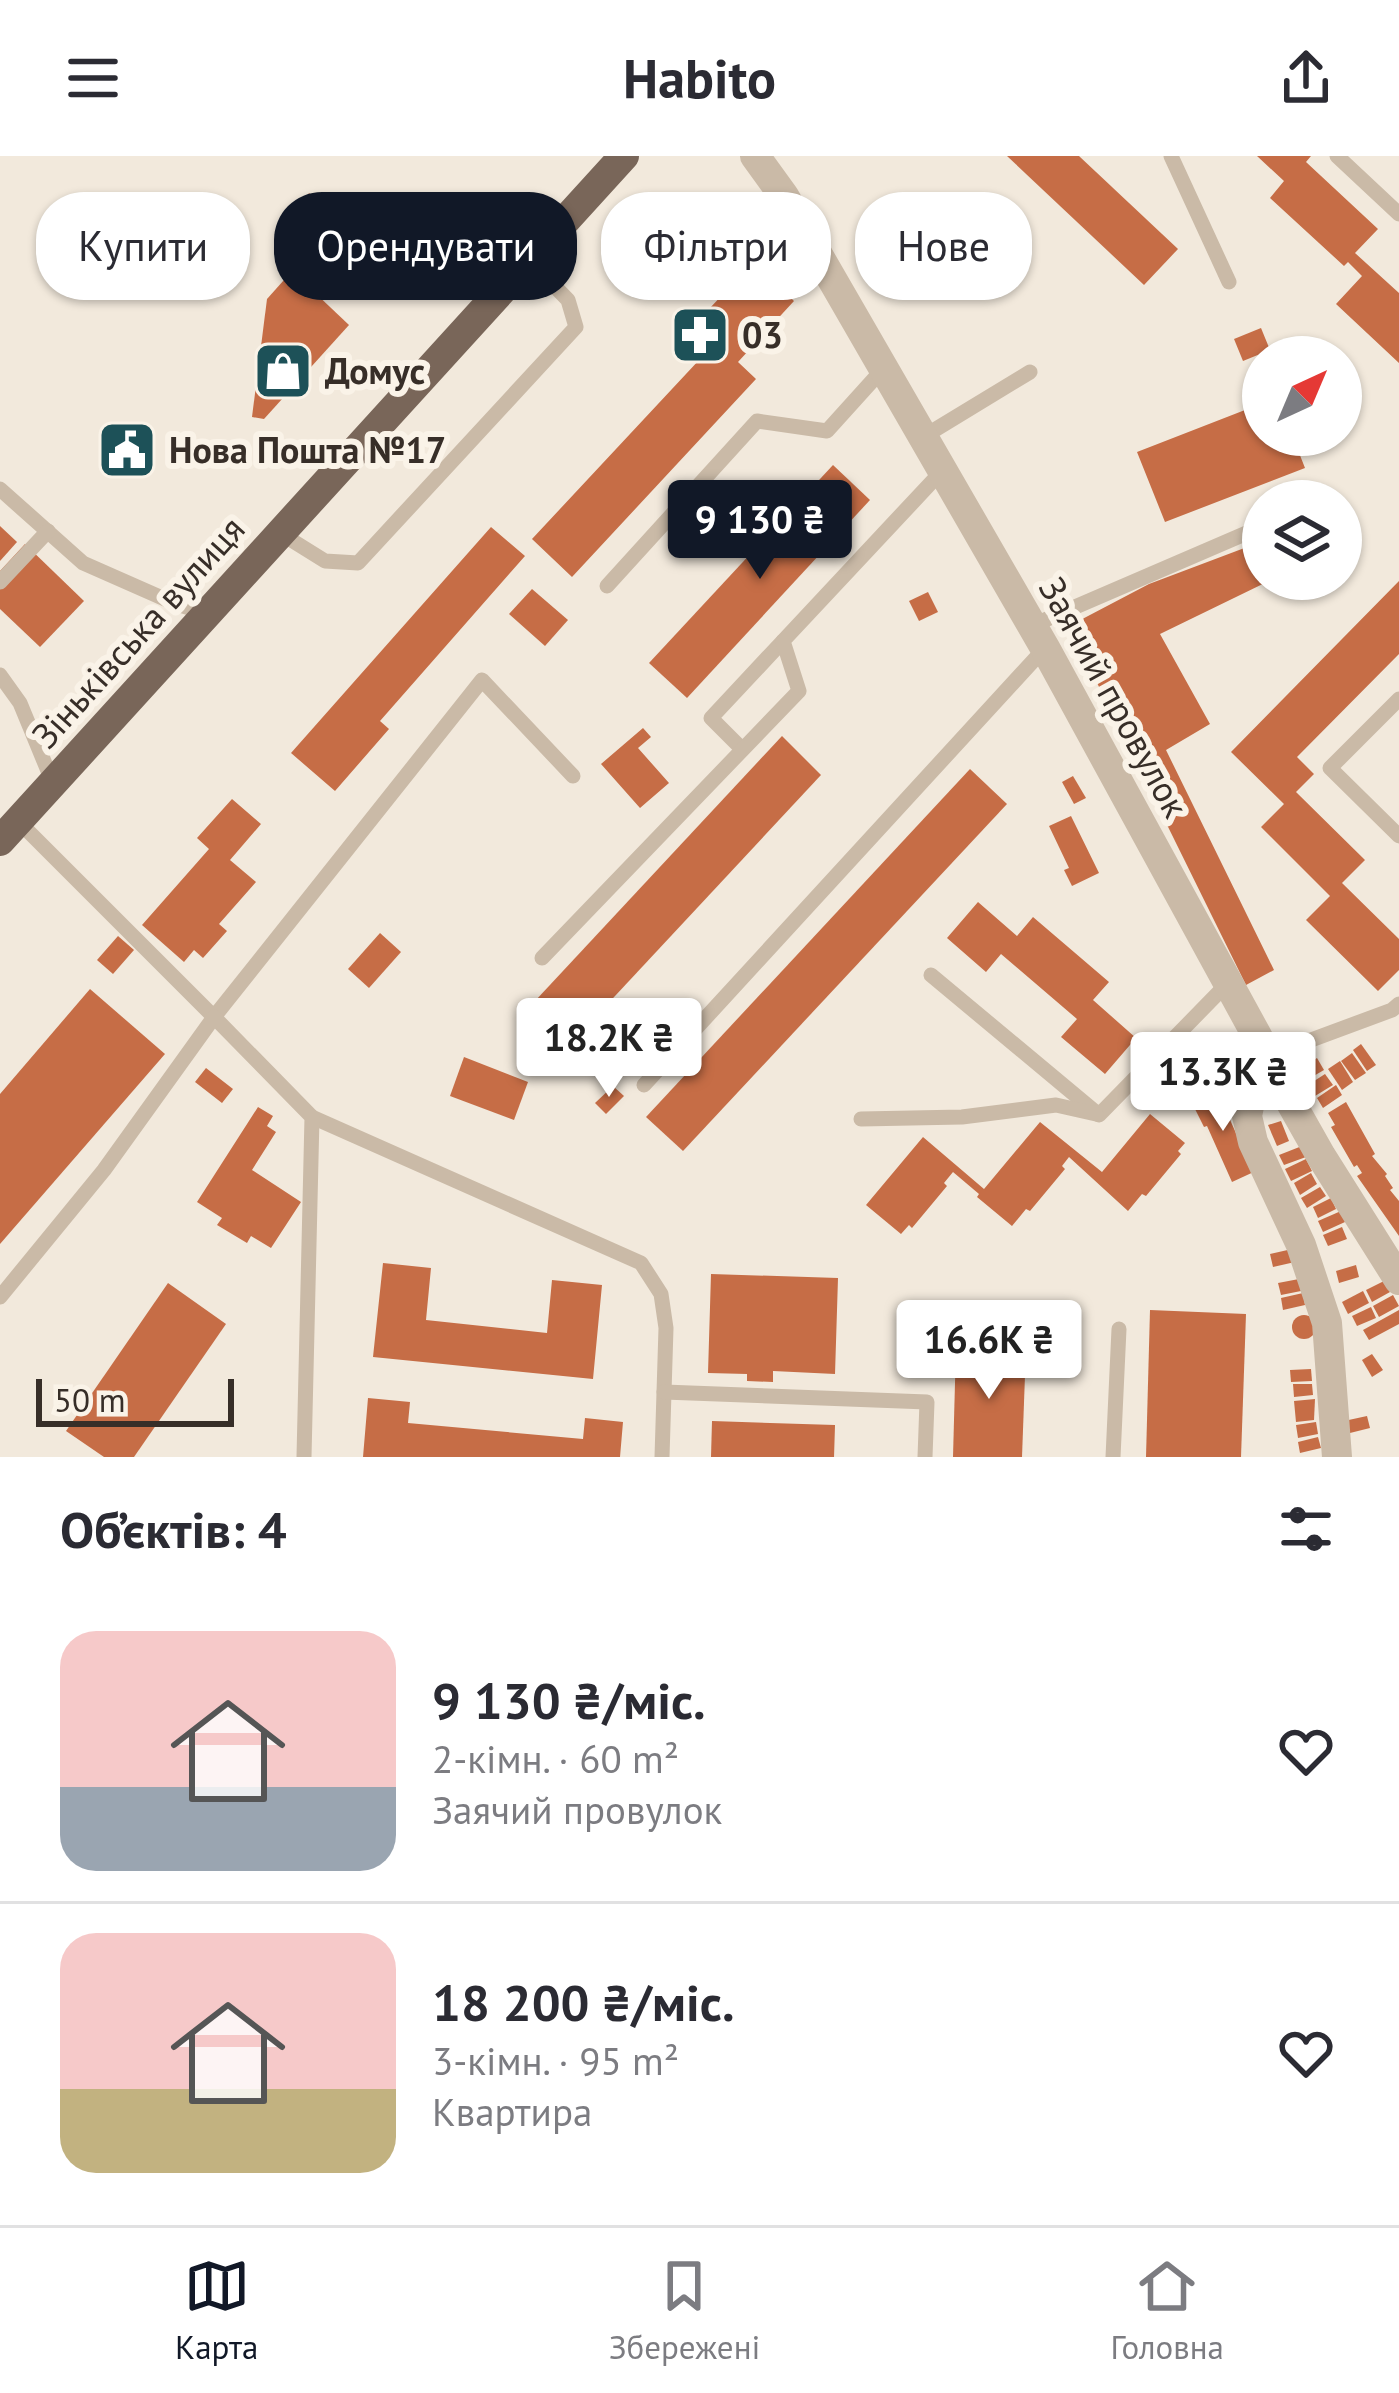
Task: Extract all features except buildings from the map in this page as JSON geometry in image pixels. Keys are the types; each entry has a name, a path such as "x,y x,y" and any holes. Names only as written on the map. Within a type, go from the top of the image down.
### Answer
{"main road":[{"name":"Зіньківська вулиця","path":"577,207 624,156"},
{"name":"Зіньківська вулиця","path":"9,831 493,300"}],"street":[{"name":"Заячий провулок","path":"754,156 784,196 1038,637 1286,1094 1399,1280"},
{"path":"1268,1056 1247,1117 1253,1142 1301,1245 1327,1322 1337,1457"}],"lane":[{"path":"1171,156 1229,282"},
{"path":"1337,156 1399,214"},
{"path":"280,533 325,561 358,563 576,327 568,300"},
{"path":"608,586 758,421 827,431 884,369"},
{"path":"923,437 1030,373"},
{"path":"742,749 711,718 942,471"},
{"path":"0,489 83,562 207,614"},
{"path":"0,582 48,531"},
{"path":"644,1085 1038,637 1242,536"},
{"path":"542,958 799,691 783,641"},
{"path":"0,675 20,703 53,783"},
{"path":"0,1297 104,1170 214,1017 482,680 573,776"},
{"path":"1399,699 1330,768 1399,836"},
{"path":"9,831 214,1017 312,1117 641,1263 655,1282 666,1328 662,1457"},
{"path":"931,975 1099,1115"},
{"path":"1099,1115 1226,985"},
{"path":"1268,1056 1399,1004"},
{"path":"862,1119 962,1117 1056,1106 1099,1115"},
{"path":"304,1457 312,1117"},
{"path":"1113,1457 1119,1329"},
{"path":"664,1393 927,1402 926,1457"}],"place":[{"name":"03","path":"700,335"},
{"name":"Домус","path":"283,371"},
{"name":"Нова Пошта №17","path":"127,450"}]}
